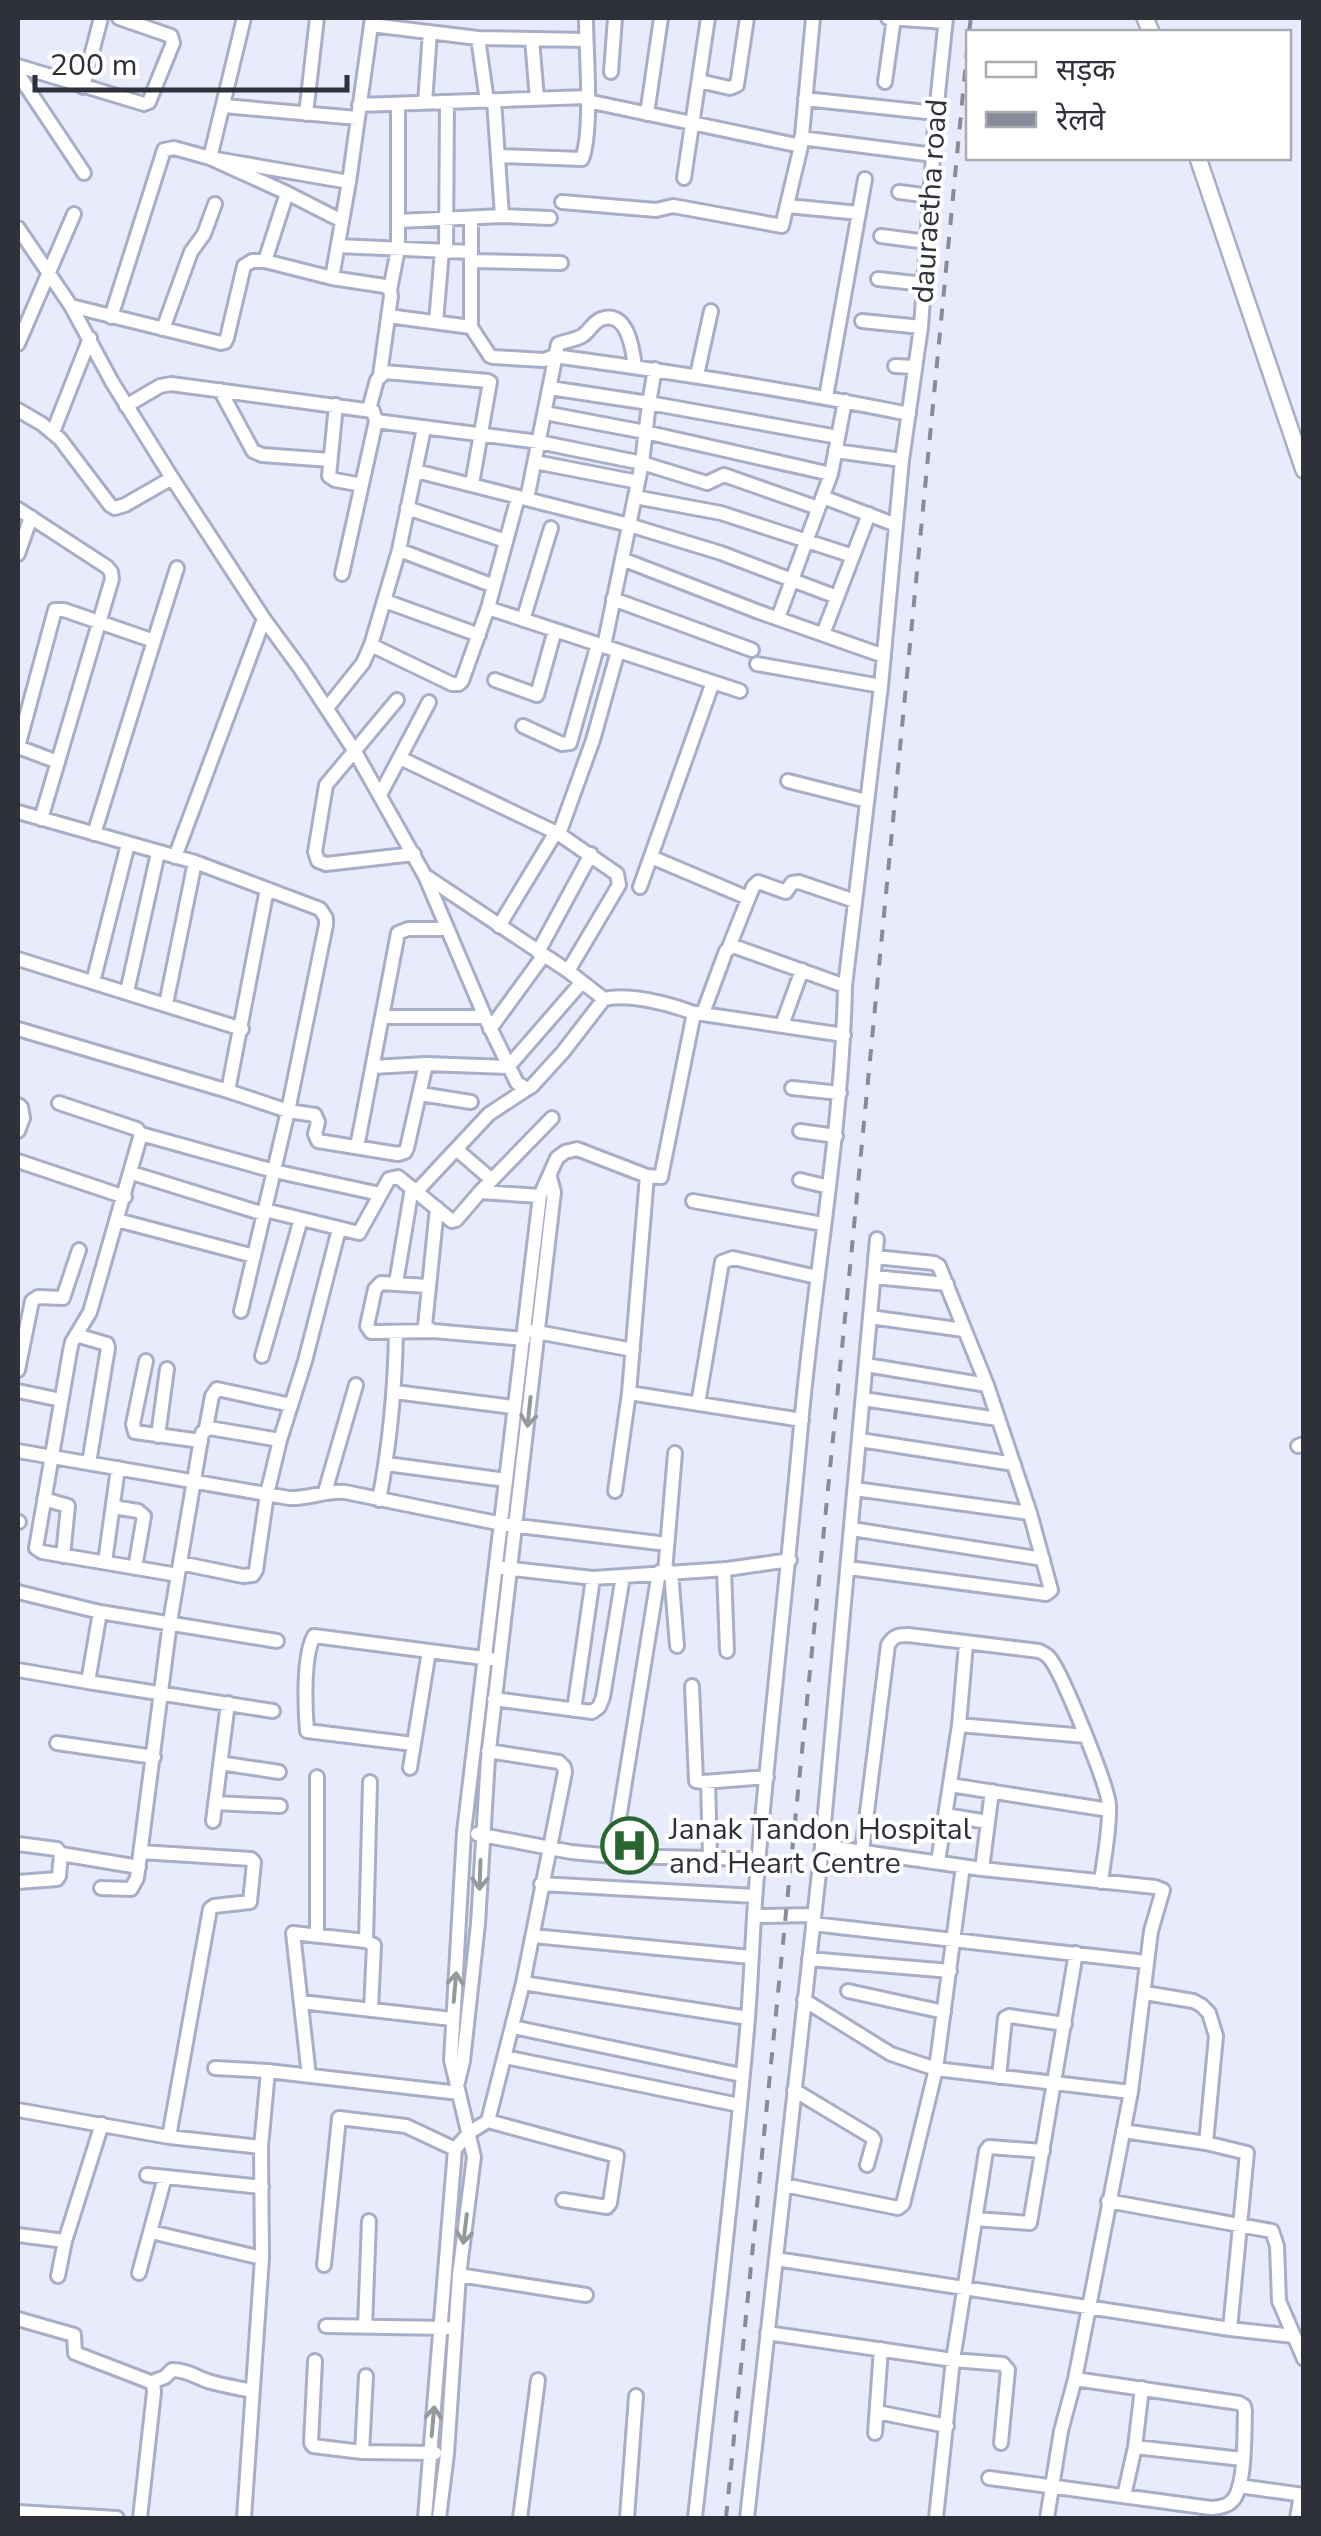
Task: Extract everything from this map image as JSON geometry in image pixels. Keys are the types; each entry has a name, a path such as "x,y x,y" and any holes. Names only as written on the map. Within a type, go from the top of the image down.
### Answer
{"main road":[{"path":"1199,160 1304,470"}],"street":[{"path":"82,86 101,18"},
{"path":"18,66 144,104 152,99 172,38 119,18"},
{"path":"210,158 244,18"},
{"path":"306,114 317,18"},
{"path":"498,156 582,159 587,99 586,18"},
{"path":"611,72 615,18"},
{"path":"646,114 661,18"},
{"path":"684,178 708,18"},
{"path":"698,82 730,88 737,85 747,18"},
{"path":"562,202 661,210 674,206 780,226 801,142 813,18"},
{"path":"886,82 891,18 946,20"},
{"name":"dauraetha road","path":"695,2518 748,2018 758,1859 802,1420 836,1136 846,986 881,686 902,460 921,327 946,20"},
{"path":"332,278 371,21 478,38 586,40"},
{"path":"425,103 430,32"},
{"path":"478,38 498,156 502,216"},
{"path":"532,39 537,99"},
{"path":"18,74 84,174"},
{"path":"224,106 306,114 358,112 398,104 587,99 692,124 801,142 934,155"},
{"path":"805,99 936,114"},
{"path":"436,322 446,220 446,102"},
{"path":"342,574 362,485 398,249 398,104"},
{"path":"111,317 161,154 168,148 349,182"},
{"path":"210,158 342,222"},
{"path":"826,397 865,178"},
{"path":"264,262 287,192"},
{"path":"900,192 931,196"},
{"path":"164,330 190,256 204,234 215,204"},
{"path":"788,206 859,214"},
{"path":"18,344 21,326 74,214"},
{"path":"471,218 471,327 490,356 544,360 554,356 635,366 909,414"},
{"path":"398,221 550,218"},
{"path":"18,228 71,306 126,406 172,478 354,750 425,876 516,1083 527,1089"},
{"path":"881,236 927,242"},
{"path":"338,246 561,264"},
{"path":"71,306 225,342 244,266 252,261 390,290"},
{"path":"878,279 924,284"},
{"path":"697,375 711,311"},
{"path":"388,316 471,327"},
{"path":"371,645 455,684 462,681 535,462 558,344 584,335 598,320 608,318 622,324 631,338 635,366"},
{"path":"862,320 921,327"},
{"path":"53,432 90,338"},
{"path":"896,366 915,367"},
{"path":"523,726 562,744 570,743 614,599 642,463 655,370"},
{"path":"380,375 385,372 488,381 472,484"},
{"path":"126,406 166,384 336,405 424,428 539,442 642,463 707,482 724,475 896,524"},
{"path":"550,388 649,403 902,460"},
{"path":"220,390 257,454 330,460"},
{"path":"778,618 831,474 844,401"},
{"path":"336,405 330,478 362,485"},
{"path":"18,410 68,446 116,508 172,478"},
{"path":"545,414 831,474"},
{"path":"326,708 363,662 371,645 398,550 424,428"},
{"path":"535,462 638,482"},
{"path":"416,471 629,525 721,553 837,597"},
{"path":"635,498 721,513 853,556"},
{"path":"408,508 506,541"},
{"path":"18,509 111,572 111,584 40,819"},
{"path":"823,634 869,514"},
{"path":"18,554 31,518"},
{"path":"523,620 551,528"},
{"path":"398,550 494,586"},
{"path":"622,559 884,656"},
{"path":"94,834 177,568"},
{"path":"614,599 752,650"},
{"path":"385,601 479,635"},
{"path":"488,608 740,691"},
{"path":"58,762 18,747 54,610 154,641"},
{"path":"174,858 264,619"},
{"path":"494,680 537,694 555,630"},
{"path":"500,926 557,833 593,740 618,651"},
{"path":"757,664 881,686"},
{"path":"640,887 713,682"},
{"path":"397,700 326,784 316,858 326,864 414,854"},
{"path":"380,795 429,702"},
{"path":"400,758 557,833 618,874 620,882 568,972"},
{"path":"788,781 867,800"},
{"path":"18,812 195,862 320,910 326,918 288,1111 240,1312"},
{"path":"93,982 128,844"},
{"path":"127,992 158,853"},
{"path":"487,1023 541,954 591,854"},
{"path":"651,857 748,898"},
{"path":"166,1004 195,862"},
{"path":"425,876 604,999 628,996 699,1013 844,1034"},
{"path":"424,2518 447,2328 459,2275 474,2157 452,2060 464,1832 503,1569 540,1196 561,1154 577,1149 647,1176 662,1175 699,1013 758,882 786,892 799,882 856,902"},
{"path":"228,1091 266,888"},
{"path":"357,1148 398,933 408,929 447,929"},
{"path":"729,947 846,986"},
{"path":"18,960 242,1029"},
{"path":"782,1025 802,970"},
{"path":"508,1066 582,982"},
{"path":"396,1283 414,1190 500,1105 527,1089 563,1052 604,999"},
{"path":"382,1018 487,1023"},
{"path":"18,1029 317,1117 314,1134 318,1141 398,1154 405,1152 426,1064"},
{"path":"373,1068 426,1064 508,1066"},
{"path":"792,1088 840,1093"},
{"path":"420,1094 470,1102"},
{"path":"59,1103 141,1134 274,1171 380,1194"},
{"path":"18,1105 22,1118 18,1130"},
{"path":"132,1173 355,1234 361,1232 394,1176 448,1219 456,1220 552,1118"},
{"path":"800,1131 836,1136"},
{"path":"141,1134 90,1312 70,1351 36,1548 42,1552 135,1568 253,1575 280,1440 339,1229"},
{"path":"456,1149 492,1180"},
{"path":"18,1162 125,1197"},
{"path":"616,1491 629,1393 647,1176"},
{"path":"508,1525 506,1480 513,1407 554,1192 550,1177"},
{"path":"800,1180 829,1187"},
{"path":"480,1192 540,1196"},
{"path":"693,1200 823,1224"},
{"path":"432,1331 424,1326 436,1208"},
{"path":"262,1356 301,1218"},
{"path":"118,1220 254,1256"},
{"path":"747,2518 822,1846 877,1238"},
{"path":"18,1370 32,1301 38,1297 62,1298 80,1250"},
{"path":"849,1568 1049,1594 1051,1587 987,1385 939,1266 876,1257"},
{"path":"698,1404 722,1262 733,1258 817,1277"},
{"path":"874,1276 946,1284"},
{"path":"427,1286 385,1282 378,1285 367,1326 371,1332 529,1334 633,1350"},
{"path":"870,1316 964,1330"},
{"path":"379,1500 395,1392 396,1332"},
{"path":"76,1335 101,1341 108,1348 89,1463"},
{"path":"146,1361 133,1429 137,1434 280,1440"},
{"path":"866,1365 987,1385"},
{"path":"158,1436 166,1369"},
{"path":"325,1492 356,1385"},
{"path":"101,1888 132,1889 138,1878 170,1622 193,1481 212,1396 217,1388 291,1405"},
{"path":"18,1391 61,1400"},
{"path":"395,1392 513,1407"},
{"path":"629,1393 802,1420"},
{"path":"863,1399 998,1419"},
{"path":"860,1440 1014,1464"},
{"path":"18,1450 297,1499 346,1492 508,1525 667,1544"},
{"path":"612,1856 665,1572 675,1453"},
{"path":"386,1464 506,1480"},
{"path":"104,1562 118,1468"},
{"path":"856,1489 1030,1512"},
{"path":"44,1499 68,1506 63,1556"},
{"path":"113,1507 144,1516 135,1568"},
{"path":"852,1528 1043,1559"},
{"path":"503,1569 593,1578 790,1560"},
{"path":"724,1569 727,1651"},
{"path":"665,1572 676,1646"},
{"path":"494,1700 592,1712 599,1707 623,1576"},
{"path":"574,1710 593,1578"},
{"path":"18,1592 100,1612 277,1641"},
{"path":"88,1682 100,1612"},
{"path":"862,1852 891,1639 898,1635 1039,1651 1055,1666 1108,1794 1101,1882"},
{"path":"413,1744 306,1731 310,1639 314,1636 492,1659"},
{"path":"938,1862 959,1725 966,1644"},
{"path":"410,1768 429,1650"},
{"path":"458,2089 478,1924 494,1700 492,1659"},
{"path":"18,1670 273,1710"},
{"path":"692,1686 695,1775 699,1782 767,1777"},
{"path":"213,1821 228,1704"},
{"path":"959,1725 1086,1736"},
{"path":"57,1743 154,1758"},
{"path":"439,2518 447,2454 447,2328 455,2149 470,2132 488,2121 523,1983 564,1767 559,1762 488,1751"},
{"path":"220,1763 279,1772"},
{"path":"317,1934 318,1777"},
{"path":"366,1940 370,1782"},
{"path":"708,1782 710,1858"},
{"path":"950,1785 1109,1810"},
{"path":"982,1869 992,1791"},
{"path":"215,1803 280,1806"},
{"path":"945,1816 988,1822"},
{"path":"464,1832 612,1856 758,1859"},
{"path":"18,1844 139,1867"},
{"path":"822,1846 1163,1890 1151,1930 1131,2092 1047,2518"},
{"path":"141,1852 232,1856 251,1858 254,1862 250,1902 214,1906 210,1910 169,2137"},
{"path":"18,1882 57,1879 62,1854"},
{"path":"784,2185 898,2208 906,2197 936,2069 963,1866"},
{"path":"541,1884 755,1896"},
{"path":"756,1916 813,1919 1146,1962"},
{"path":"308,2076 292,1935 317,1934 374,1944 370,2010"},
{"path":"533,1936 751,1957"},
{"path":"975,2219 1030,2224 1076,1953"},
{"path":"809,1959 950,1971"},
{"path":"523,1983 748,2018"},
{"path":"848,1991 944,2012"},
{"path":"1144,1994 1193,2001 1209,2012 1216,2036 1206,2144"},
{"path":"804,2000 884,2050 936,2069 1131,2092"},
{"path":"301,2002 452,2019"},
{"path":"999,2076 1005,2018 1065,2024"},
{"path":"513,2027 741,2075"},
{"path":"506,2057 739,2105"},
{"path":"215,2068 458,2089"},
{"path":"244,2518 262,2258 262,2148 268,2071"},
{"path":"794,2090 872,2137 867,2165"},
{"path":"18,2110 169,2137 262,2148"},
{"path":"324,2265 339,2118 406,2126 455,2149"},
{"path":"488,2121 617,2156 610,2203 606,2207 563,2200"},
{"path":"58,2276 65,2241 102,2124"},
{"path":"1123,2131 1247,2153 1230,2329"},
{"path":"936,2518 953,2360 986,2148 1043,2152"},
{"path":"146,2176 262,2186"},
{"path":"138,2272 165,2177"},
{"path":"1108,2200 1272,2230 1278,2300 1304,2359"},
{"path":"365,2327 369,2221"},
{"path":"151,2232 262,2258"},
{"path":"18,2235 65,2241"},
{"path":"776,2259 1294,2336"},
{"path":"459,2275 586,2295"},
{"path":"18,2320 74,2336 75,2353 152,2382 172,2370 180,2370 252,2392"},
{"path":"326,2326 447,2328"},
{"path":"768,2333 1002,2364 1008,2370 1002,2443"},
{"path":"875,2433 881,2350"},
{"path":"315,2362 311,2443 316,2447 447,2454"},
{"path":"362,2452 366,2376"},
{"path":"989,2478 1210,2508 1231,2502 1239,2486 1244,2406 1074,2379"},
{"path":"520,2518 538,2380"},
{"path":"140,2518 152,2382"},
{"path":"1124,2496 1142,2388"},
{"path":"627,2518 636,2396"},
{"path":"877,2412 947,2426"},
{"path":"1135,2446 1242,2458"},
{"path":"1239,2486 1302,2495 1297,2518"},
{"path":"18,2512 117,2518"}],"railway":[{"path":"969,30 971,18"},
{"path":"726,2518 966,62"}],"place":[{"name":"Janak Tandon Hospital and Heart Centre","path":"630,1846"}]}
